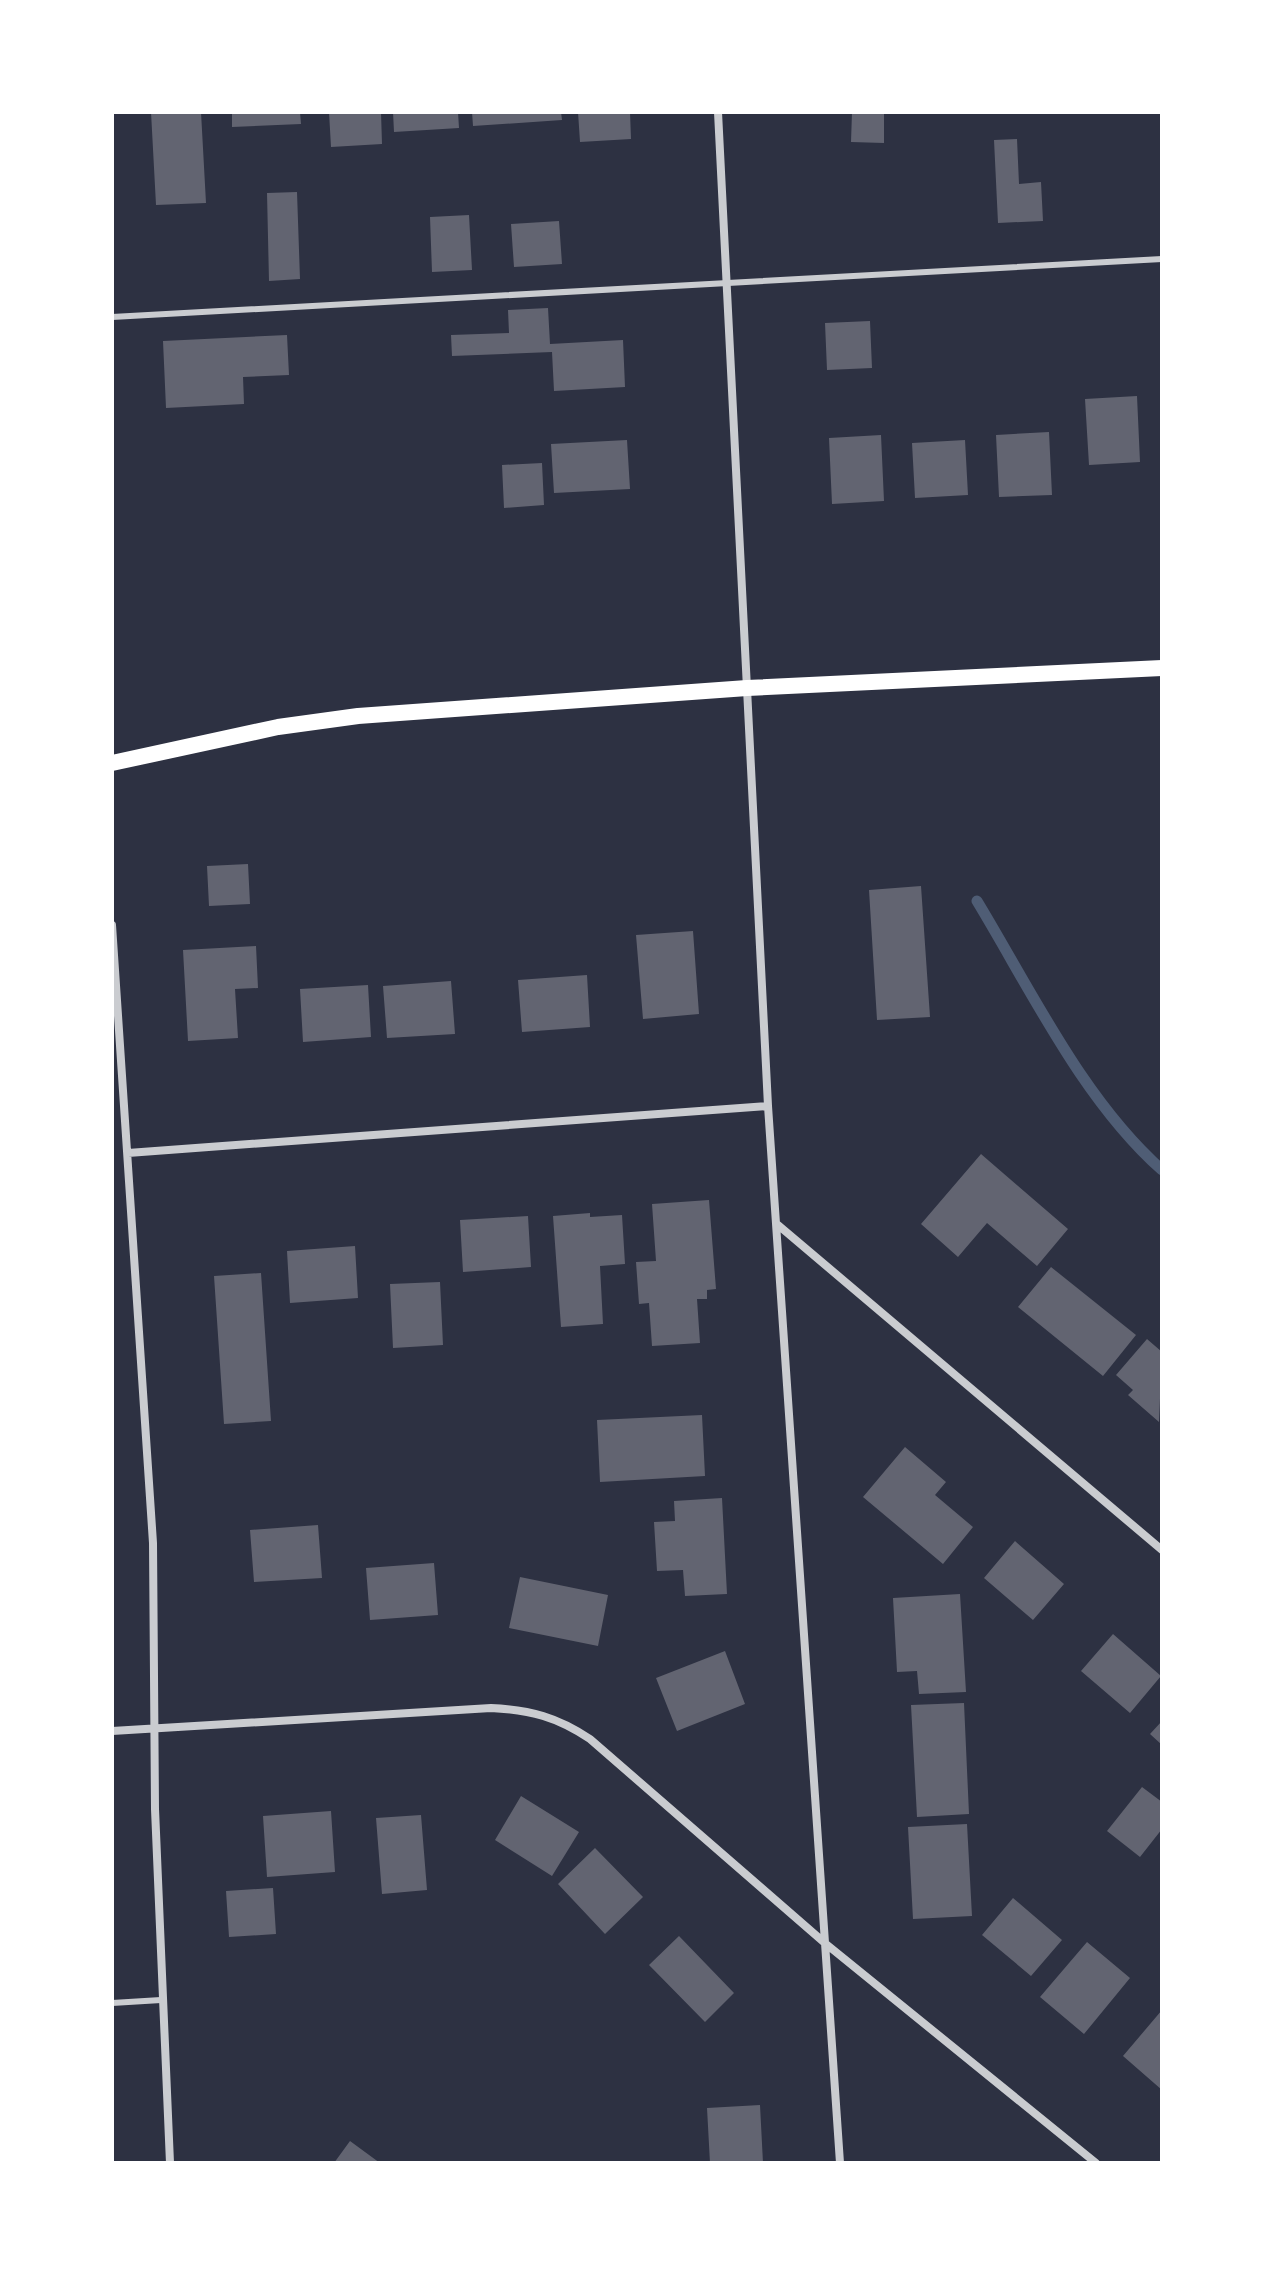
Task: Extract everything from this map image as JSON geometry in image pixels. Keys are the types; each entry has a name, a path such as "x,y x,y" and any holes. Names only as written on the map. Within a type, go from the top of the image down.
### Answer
{"main road":[{"path":"112,763 278,727 358,716 747,688 1162,668"}],"street":[{"path":"718,112 768,1106 840,2163"},
{"path":"112,925 153,1543 161,2000 170,2163"},
{"path":"128,1153 768,1106"},
{"path":"778,1225 1162,1550"},
{"path":"112,1731 491,1708 528,1709 549,1716 590,1739 826,1944 1096,2163"}],"lane":[{"path":"112,317 1162,259"},
{"path":"112,2003 161,2000"}],"building":[{"path":"151,112 201,112 206,203 156,205"},
{"path":"232,112 300,112 301,124 232,127"},
{"path":"329,112 381,112 382,144 331,147"},
{"path":"393,112 458,112 459,128 394,132"},
{"path":"472,112 561,112 562,120 473,126"},
{"path":"578,112 630,112 631,139 580,142"},
{"path":"852,112 884,112 884,143 851,142"},
{"path":"1017,139 1019,184 1041,182 1043,221 998,223 994,140"},
{"path":"297,192 300,279 269,281 267,193"},
{"path":"469,215 472,270 432,272 430,217"},
{"path":"559,221 562,264 514,267 511,224"},
{"path":"548,308 550,344 623,340 625,387 554,391 552,352 452,356 451,335 509,333 508,310"},
{"path":"870,321 872,368 827,370 825,323"},
{"path":"287,335 289,375 243,377 244,404 166,408 163,341"},
{"path":"1137,396 1140,462 1089,465 1085,399"},
{"path":"1049,432 1052,495 999,497 996,435"},
{"path":"881,435 884,501 832,504 829,438"},
{"path":"627,440 630,489 554,493 551,444"},
{"path":"965,440 968,495 915,498 912,443"},
{"path":"542,463 544,505 504,508 502,465"},
{"path":"248,864 250,904 209,906 207,866"},
{"path":"921,886 930,1017 877,1020 869,890"},
{"path":"693,931 699,1014 643,1019 636,935"},
{"path":"256,946 258,988 235,989 238,1038 188,1041 183,950"},
{"path":"587,975 590,1027 522,1032 518,980"},
{"path":"451,981 455,1034 387,1038 383,986"},
{"path":"368,985 371,1037 303,1042 300,989"},
{"path":"981,1154 1068,1229 1037,1266 987,1223 958,1257 921,1224"},
{"path":"709,1200 716,1289 707,1290 707,1299 697,1299 700,1343 652,1346 649,1303 639,1304 636,1262 656,1261 652,1204"},
{"path":"590,1213 590,1217 622,1215 625,1264 600,1266 603,1324 561,1327 553,1216"},
{"path":"528,1216 531,1267 463,1272 460,1220"},
{"path":"355,1246 358,1298 290,1303 287,1251"},
{"path":"1051,1267 1136,1335 1103,1376 1018,1307"},
{"path":"261,1273 271,1421 224,1424 214,1276"},
{"path":"440,1282 443,1345 393,1348 390,1284"},
{"path":"1147,1339 1162,1352 1159,1422 1128,1395 1133,1390 1116,1375"},
{"path":"702,1415 705,1476 600,1482 597,1420"},
{"path":"905,1447 946,1482 935,1495 973,1527 943,1564 863,1497"},
{"path":"722,1498 727,1594 685,1596 683,1570 657,1571 654,1522 675,1521 674,1501"},
{"path":"318,1525 322,1578 254,1582 250,1530"},
{"path":"1015,1541 1064,1584 1033,1620 984,1578"},
{"path":"434,1563 438,1615 370,1620 366,1568"},
{"path":"520,1577 608,1595 598,1646 509,1628"},
{"path":"960,1594 966,1692 919,1694 917,1671 897,1672 893,1598"},
{"path":"1113,1634 1161,1676 1130,1713 1081,1671"},
{"path":"725,1651 745,1704 677,1731 656,1678"},
{"path":"964,1703 969,1814 917,1817 911,1705"},
{"path":"1162,1721 1162,1745 1150,1734"},
{"path":"1142,1787 1162,1802 1162,1829 1140,1857 1107,1831"},
{"path":"521,1796 579,1832 552,1876 495,1840"},
{"path":"331,1811 335,1872 267,1877 263,1816"},
{"path":"421,1815 427,1890 382,1894 376,1818"},
{"path":"967,1824 972,1916 913,1919 908,1827"},
{"path":"595,1848 643,1897 605,1934 558,1884"},
{"path":"273,1888 276,1934 229,1937 226,1891"},
{"path":"1013,1898 1062,1940 1031,1976 982,1935"},
{"path":"679,1936 734,1993 705,2022 649,1965"},
{"path":"1087,1942 1130,1978 1084,2034 1040,1997"},
{"path":"1162,2010 1162,2090 1123,2056"},
{"path":"760,2105 763,2163 710,2163 707,2108"},
{"path":"350,2141 380,2163 334,2163"}],"waterway":[{"path":"977,901 1083,1078 1107,1111 1162,1170"}]}
